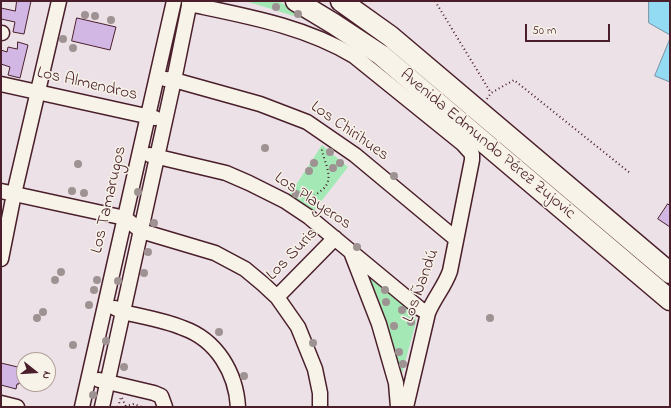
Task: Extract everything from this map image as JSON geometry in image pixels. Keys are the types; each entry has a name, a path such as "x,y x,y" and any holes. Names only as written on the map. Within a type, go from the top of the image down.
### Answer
{"highway":[{"name":"Avenida Edmundo Pérez Zujovic","path":"296,1 381,55 670,300"},
{"name":"Avenida Edmundo Pérez Zujovic","path":"341,1 390,36 670,274"}],"street":[{"path":"1,259 8,192 38,92 58,1"},
{"name":"Los Tamarugos","path":"82,407 174,1"},
{"path":"102,407 166,120 190,3"},
{"name":"Los Ñandú","path":"190,3 248,16 305,32 340,48 354,56 463,144 472,154 448,275 428,313 406,407"},
{"name":"Los Chirihues","path":"156,78 174,80 260,104 307,122 355,155 456,239"},
{"name":"Los Almendros","path":"1,84 147,118 166,120"},
{"name":"Los Playeros","path":"140,152 226,173 285,201 335,238 419,308 428,313"},
{"path":"8,192 125,218 141,232 215,253 245,269 277,297 298,327 307,346 316,375 320,393 320,407"},
{"name":"Los Suris","path":"277,297 335,238"},
{"name":"Los Playeros","path":"350,250 379,324 396,383 398,407"},
{"path":"105,304 123,312 184,328 215,348 227,364 235,384 238,407"},
{"path":"89,377 154,393 161,396 165,407"},
{"path":"1,403 17,407"}],"path":[{"path":"435,1 491,93 514,80 630,173"},
{"path":"302,213 311,197 322,190 328,183 329,173 326,168 322,150 333,140"},
{"path":"118,407 121,397"},
{"path":"125,406 134,404 142,407"}],"green space":[{"path":"245,1 278,1 320,24"},
{"path":"322,145 348,167 312,213 288,197"},
{"path":"364,274 409,307 415,314 416,322 400,381"}],"water":[{"path":"649,1 670,1 670,35 649,23"},
{"path":"670,39 670,82 655,76"}],"building":[{"path":"17,1 31,1 24,34 13,32 15,22 1,19 1,8 15,11"},
{"path":"77,18 116,27 110,50 72,41"},
{"path":"18,42 28,45 20,78 8,75 10,67 1,64 1,50 7,52 8,47 17,49"},
{"path":"668,204 670,206 670,227 658,219"},
{"path":"1,363 16,367 16,389 1,385"}]}
